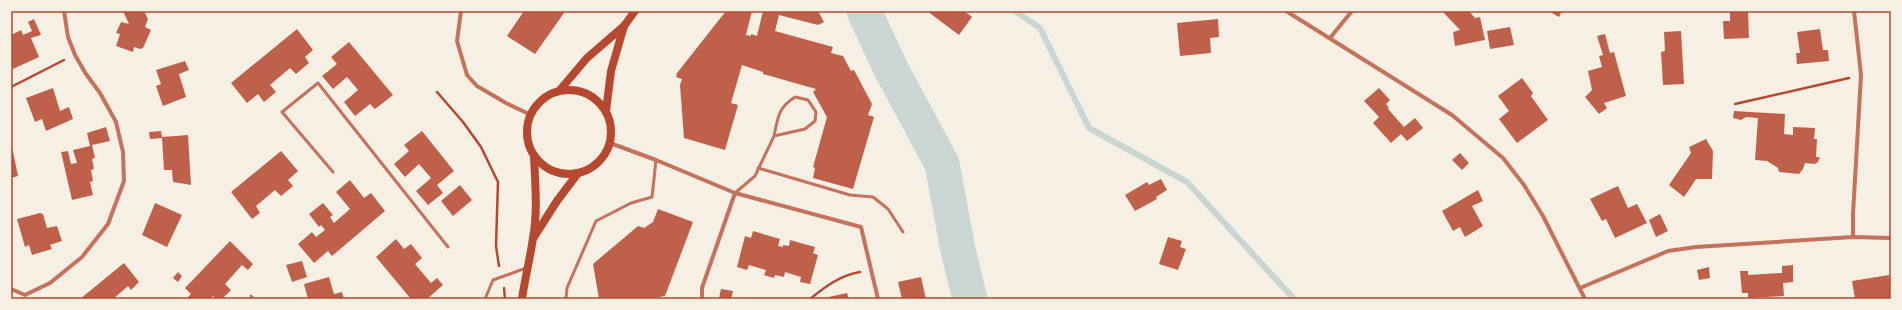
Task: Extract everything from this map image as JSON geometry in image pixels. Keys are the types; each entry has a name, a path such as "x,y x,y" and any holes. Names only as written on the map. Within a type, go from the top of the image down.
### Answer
{"main road":[{"path":"559,91 587,58 624,26 635,11"},
{"path":"606,111 611,71 624,26"},
{"path":"522,299 526,268 534,237 536,197 534,155 529,142 528,128 531,115 538,104 547,96 559,91 572,90 586,93 597,100 606,111 612,132 610,144 598,163 589,169 578,173 566,174 553,171 534,155"},
{"path":"534,237 557,201 578,173"}],"street":[{"path":"11,289 25,295 50,283 82,257 108,224 124,181 123,152 116,122 100,92 86,74 75,55 68,37 64,11"},
{"path":"461,11 457,41 467,75 477,86 531,115"},
{"path":"1286,11 1452,115 1503,158 1524,185 1543,216 1585,299"},
{"path":"1330,38 1352,11"},
{"path":"1853,237 1861,75 1854,11"},
{"path":"610,144 656,160 735,193 861,227 878,299"},
{"path":"702,299 702,288 735,193"},
{"path":"1580,288 1668,251 1696,247 1853,237 1891,238"}],"lane":[{"path":"333,172 282,112 318,83 448,247"},
{"path":"735,193 755,176 774,136 778,115 785,104 796,97 808,100 816,112 815,121 805,129 774,136"},
{"path":"566,299 567,288 596,221 631,203 652,197 656,160"},
{"path":"758,168 850,195 873,197 888,209 903,232"},
{"path":"486,299 493,280 526,268"}],"path":[{"path":"11,87 75,55"},
{"path":"1735,104 1861,75"},
{"path":"437,92 463,122 481,147 498,182 496,246 503,277"},
{"path":"810,299 823,288 845,275 871,270"}],"building":[{"path":"123,11 144,11 148,19 145,27 151,30 143,48 140,49 134,47 133,52 116,46 120,34 116,33 121,22 129,24"},
{"path":"524,11 561,11 564,13 535,54 507,36"},
{"path":"726,11 752,11 746,35 751,36 751,34 757,36 763,11 818,11 824,22 818,25 779,15 775,31 833,47 831,53 843,56 851,71 854,70 872,104 868,115 874,117 853,189 813,178 815,168 813,167 827,117 813,92 816,89 763,74 763,72 742,65 731,103 738,105 725,150 684,138 680,85 682,79 676,77 677,73"},
{"path":"927,11 964,11 972,17 959,35"},
{"path":"1442,11 1469,11 1475,18 1480,17 1485,40 1455,46 1453,32 1460,30"},
{"path":"1548,11 1562,11 1559,17"},
{"path":"1730,11 1748,11 1749,38 1724,39 1723,21 1730,21"},
{"path":"34,19 41,35 31,38 39,57 13,69 11,63 11,35 21,30 23,35 32,31 28,22"},
{"path":"1218,19 1219,37 1210,38 1211,53 1180,56 1177,23"},
{"path":"1510,27 1514,45 1490,49 1487,31"},
{"path":"297,29 313,50 305,57 309,63 296,74 290,68 270,85 276,92 264,102 258,94 247,103 231,83"},
{"path":"1820,29 1823,50 1828,50 1829,61 1797,64 1796,53 1800,53 1797,32"},
{"path":"1681,31 1684,84 1663,85 1661,52 1665,51 1664,32"},
{"path":"1605,34 1610,53 1614,52 1626,96 1604,103 1607,108 1599,114 1585,97 1592,90 1588,71 1602,67 1599,56 1603,55 1597,36"},
{"path":"349,42 393,95 375,109 370,104 355,116 344,102 358,90 347,77 333,89 322,76 337,64 331,57"},
{"path":"185,61 189,70 179,74 186,97 163,106 156,86 161,84 156,70"},
{"path":"1522,78 1533,93 1531,96 1548,120 1517,143 1499,119 1509,111 1498,96"},
{"path":"53,88 60,111 69,107 73,119 46,131 42,119 35,122 26,98"},
{"path":"1379,88 1390,100 1386,104 1389,108 1388,109 1404,127 1415,118 1423,128 1407,141 1401,134 1391,143 1373,123 1379,117 1364,101"},
{"path":"1734,111 1785,114 1784,134 1793,135 1793,127 1815,128 1814,139 1817,139 1816,157 1820,157 1818,162 1815,164 1805,163 1799,174 1779,172 1778,168 1767,161 1755,160 1758,118 1746,117 1741,120 1733,118"},
{"path":"106,127 110,141 92,145 95,158 92,159 94,169 91,170 93,181 90,182 93,195 72,200 61,152 68,151 71,164 77,163 73,150 90,146 87,133"},
{"path":"161,131 162,137 188,135 191,185 173,182 172,170 164,170 162,138 150,139 149,132"},
{"path":"422,131 454,171 437,185 443,193 428,205 416,191 431,178 419,164 405,177 394,164 409,151 404,145"},
{"path":"1706,139 1713,151 1712,179 1696,179 1684,197 1669,185 1691,153 1689,147"},
{"path":"11,142 18,176 11,178"},
{"path":"281,151 298,171 288,180 293,186 281,196 275,190 256,206 260,213 252,219 231,192"},
{"path":"1460,153 1469,163 1462,170 1452,160"},
{"path":"1161,179 1167,190 1156,197 1157,199 1135,211 1125,195 1147,182 1149,185"},
{"path":"350,180 364,198 371,193 385,211 332,256 328,251 314,263 298,244 312,232 316,237 325,230 321,225 319,227 309,214 323,203 333,215 330,217 334,223 350,209 336,192"},
{"path":"460,185 472,200 453,216 441,201"},
{"path":"1618,186 1628,208 1637,204 1647,223 1615,238 1606,219 1602,221 1590,199"},
{"path":"1478,190 1483,201 1472,206 1483,226 1465,237 1460,227 1453,231 1442,211"},
{"path":"155,203 182,215 167,247 142,235"},
{"path":"658,209 693,222 665,296 649,299 599,299 593,264 638,226 644,228 653,222"},
{"path":"40,213 43,214 47,228 57,226 62,241 50,245 52,249 32,255 29,245 25,247 17,219"},
{"path":"1660,214 1668,231 1656,237 1649,220"},
{"path":"753,231 780,239 778,246 789,246 790,240 815,247 813,253 818,255 810,284 800,282 801,277 785,272 784,277 775,275 774,278 764,275 766,270 749,265 747,270 737,267 745,236 751,238"},
{"path":"1168,237 1182,241 1180,247 1186,249 1178,270 1159,264"},
{"path":"396,239 404,249 411,244 422,258 415,264 431,283 437,278 443,285 427,299 411,299 376,257"},
{"path":"230,241 253,264 248,270 242,265 225,284 231,290 222,299 216,299 213,296 210,299 186,299 191,294 185,288"},
{"path":"302,261 307,277 292,282 286,265"},
{"path":"124,263 139,282 131,290 128,286 113,299 80,299"},
{"path":"1793,265 1793,282 1783,283 1784,296 1748,298 1748,293 1742,293 1740,271 1748,271 1748,275 1782,273 1782,266"},
{"path":"1709,267 1710,278 1699,280 1697,270"},
{"path":"178,272 182,276 178,282 173,278"},
{"path":"1889,275 1891,299 1855,299 1852,281"},
{"path":"329,277 334,294 342,292 344,299 308,299 304,284"},
{"path":"921,277 926,299 902,299 898,282"},
{"path":"721,289 733,291 731,299 719,298"},
{"path":"847,293 849,299 824,299 824,298"}],"waterway":[{"path":"864,11 891,69 942,164 958,250 970,299"},
{"path":"1015,11 1040,28 1089,128 1187,182 1294,299"}]}
